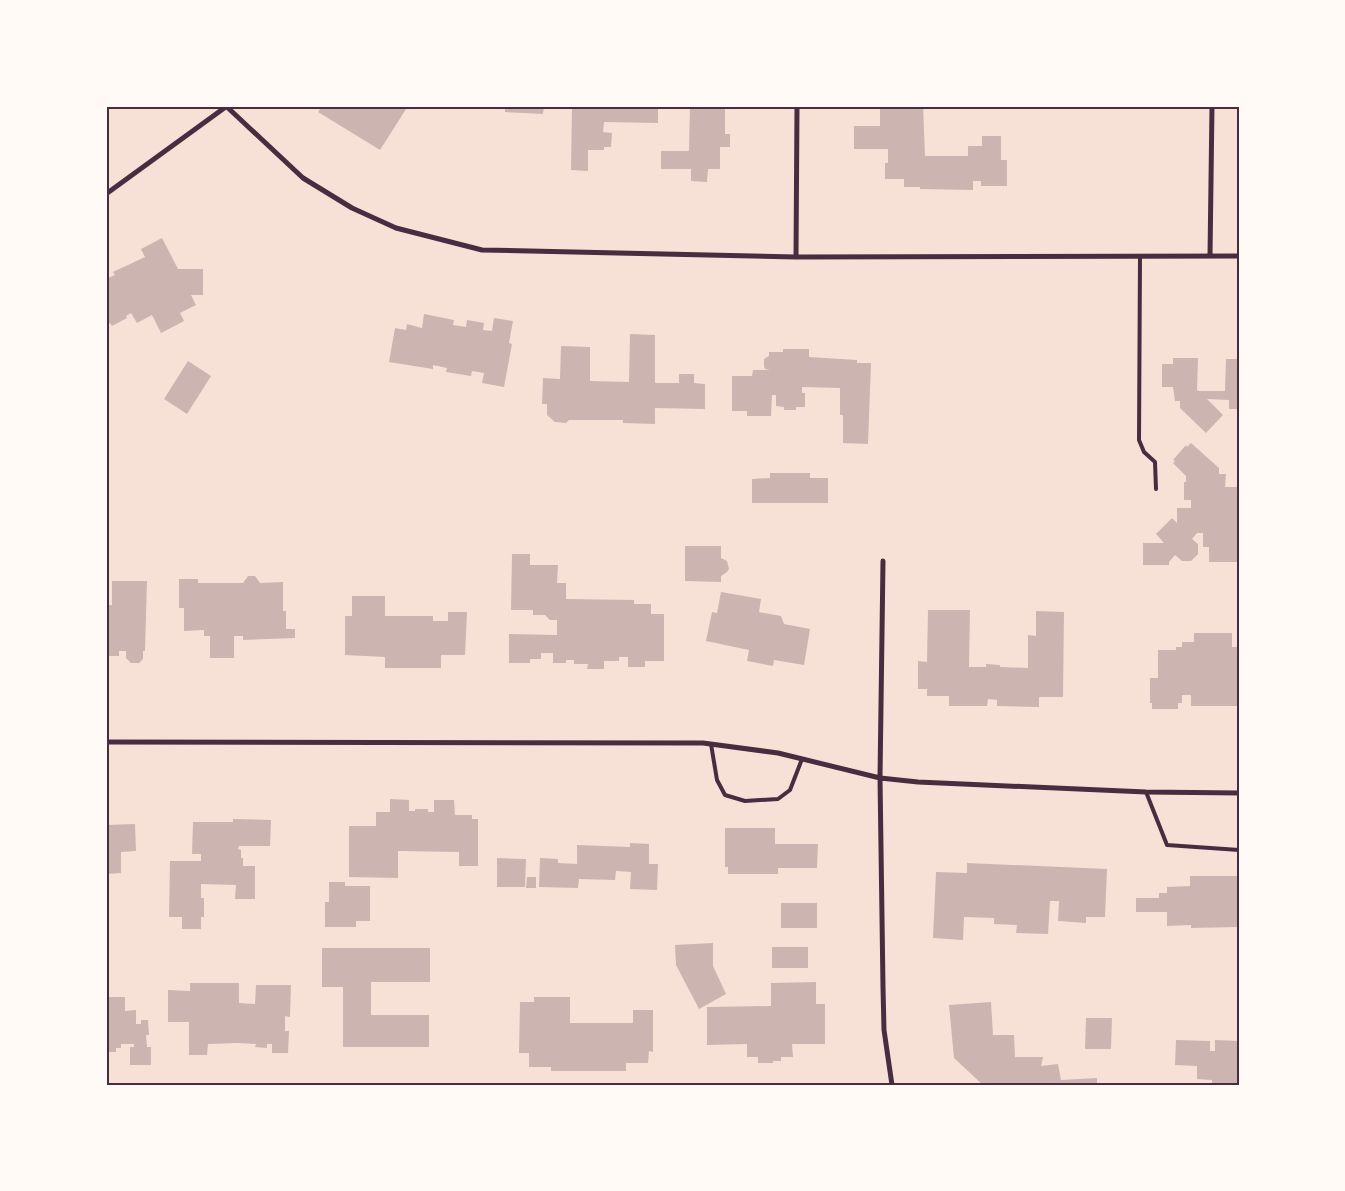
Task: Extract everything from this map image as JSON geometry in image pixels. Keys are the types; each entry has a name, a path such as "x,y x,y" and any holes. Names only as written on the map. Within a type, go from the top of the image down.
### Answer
{"street":[{"path":"106,194 227,106 304,178 352,208 396,228 482,250 796,257 1239,256"},
{"path":"796,257 797,106"},
{"path":"1210,256 1212,106"},
{"path":"883,561 880,778 884,1030 892,1085"},
{"path":"106,742 304,741 711,744 778,753 880,778 918,782 1146,792 1239,793"}],"lane":[{"path":"1140,256 1139,440 1144,452 1156,462 1156,489"},
{"path":"711,744 717,780 725,795 745,802 778,800 790,790 802,759"},
{"path":"1146,792 1167,845 1239,850"}],"building":[{"path":"322,106 408,106 380,150 318,112"},
{"path":"505,106 544,106 543,114 505,112"},
{"path":"572,106 658,106 658,123 604,122 603,132 612,133 611,147 604,147 604,150 588,150 588,171 571,170"},
{"path":"690,106 725,106 725,134 730,134 730,147 720,147 720,169 708,169 707,182 691,181 691,169 661,169 661,151 689,151"},
{"path":"880,106 923,106 925,156 968,156 968,146 982,146 982,136 1001,136 1001,160 1007,160 1007,186 981,186 981,181 973,181 973,190 920,189 920,187 904,187 904,179 885,179 885,163 888,163 888,149 854,149 854,126 880,126"},
{"path":"162,238 178,269 203,269 203,295 191,295 196,305 180,313 184,321 161,333 152,315 137,323 131,313 126,316 127,318 112,326 110,323 106,325 106,279 115,275 113,272 145,257 141,249"},
{"path":"424,314 454,320 453,325 466,327 467,320 484,323 483,330 492,331 494,318 513,321 509,343 512,344 504,387 482,383 484,373 472,371 471,376 446,372 447,368 433,365 433,369 389,362 395,328 406,330 407,324 422,328"},
{"path":"630,334 655,335 655,383 679,383 679,374 694,374 694,383 705,384 705,409 655,408 655,424 623,423 623,420 569,420 566,423 555,422 547,415 547,404 542,404 543,378 560,379 561,346 590,347 590,381 629,382"},
{"path":"783,349 809,349 809,357 857,360 857,363 871,363 868,444 843,443 843,415 840,415 840,388 802,387 802,393 805,393 805,407 796,407 796,410 784,410 784,407 776,406 776,395 772,395 771,416 747,416 747,411 732,411 732,376 752,376 753,370 770,370 765,369 764,359 769,356 769,352 783,352"},
{"path":"1173,358 1198,358 1197,390 1199,391 1225,391 1226,359 1239,359 1239,409 1229,409 1229,400 1207,399 1223,415 1206,433 1180,408 1180,401 1175,401 1173,387 1162,387 1162,364 1173,364"},
{"path":"188,361 211,376 187,414 164,399"},
{"path":"1191,443 1219,468 1219,474 1226,474 1225,487 1239,487 1239,562 1209,562 1209,547 1203,547 1203,533 1197,533 1192,539 1198,544 1198,554 1191,561 1182,561 1175,555 1169,562 1169,565 1143,565 1143,543 1164,543 1156,534 1172,518 1177,523 1177,508 1191,508 1191,500 1184,500 1186,476 1173,463 1175,461 1173,460 1186,445 1187,447"},
{"path":"770,473 810,473 810,478 828,478 828,503 752,503 752,479 770,478"},
{"path":"685,546 721,546 721,558 727,561 729,569 721,576 721,582 685,581"},
{"path":"512,554 530,554 530,565 558,565 557,583 566,583 566,599 634,600 634,604 651,604 651,614 664,614 664,661 645,661 645,667 628,667 628,657 619,657 619,661 604,661 604,669 587,669 588,664 574,664 574,660 566,660 566,663 553,663 553,653 541,653 541,659 530,659 530,663 509,663 509,634 557,635 557,620 550,620 545,615 533,615 533,610 511,610"},
{"path":"248,576 255,576 260,583 283,582 283,611 286,611 286,629 295,629 295,638 243,640 243,636 234,636 234,658 210,658 210,636 204,636 204,630 184,631 184,608 179,608 179,579 198,579 198,583 243,583"},
{"path":"112,581 147,581 145,651 143,651 143,659 139,663 131,663 126,658 126,651 119,651 119,656 106,656 106,605 112,605"},
{"path":"721,592 761,599 759,612 781,616 784,624 810,629 804,665 774,660 773,666 747,661 749,650 706,641 712,612 717,613"},
{"path":"352,596 385,596 385,616 433,616 433,621 448,621 448,612 467,612 465,655 441,655 441,668 385,668 385,657 345,655 345,616 352,616"},
{"path":"928,610 970,610 969,667 986,667 986,664 1000,665 1000,667 1028,668 1028,635 1036,636 1036,611 1064,612 1063,697 1039,697 1039,707 997,706 997,700 988,699 987,706 949,706 949,696 927,696 927,689 918,689 918,661 927,662"},
{"path":"1194,633 1232,633 1232,647 1239,647 1239,706 1191,706 1191,695 1182,695 1182,703 1178,703 1178,709 1152,709 1152,703 1150,703 1150,678 1158,678 1158,650 1176,650 1176,647 1182,647 1182,642 1194,642"},
{"path":"390,799 409,800 409,811 428,809 428,812 434,812 434,800 454,800 455,815 472,815 472,819 478,819 478,866 459,866 459,852 398,851 398,878 349,877 349,826 376,826 376,812 390,812"},
{"path":"233,819 271,820 270,846 239,846 238,849 241,850 243,866 255,866 255,899 235,899 236,885 201,884 201,898 204,898 204,917 201,917 201,929 182,929 182,917 169,917 170,861 201,861 201,854 192,854 193,822 233,822"},
{"path":"135,824 136,851 121,852 121,873 106,874 106,825"},
{"path":"725,828 775,828 775,844 818,844 817,868 778,868 778,874 728,874 728,867 725,867"},
{"path":"630,843 649,844 649,864 658,864 657,890 630,889 631,872 616,871 615,880 579,879 578,888 539,887 540,858 558,859 558,863 577,864 577,845 630,847"},
{"path":"497,858 526,859 525,887 497,887"},
{"path":"967,863 1107,869 1105,917 1086,917 1086,923 1058,921 1059,901 1050,901 1048,934 1016,933 1017,925 994,924 994,918 964,917 963,940 933,938 936,872 967,873"},
{"path":"1190,876 1238,876 1238,927 1191,928 1191,925 1167,926 1167,912 1136,912 1136,898 1159,898 1159,893 1167,893 1167,887 1190,886"},
{"path":"527,877 536,877 536,888 526,888"},
{"path":"329,882 345,882 345,886 370,886 370,921 356,921 356,927 325,927 325,902 329,902"},
{"path":"781,903 817,903 817,928 781,928"},
{"path":"713,943 713,966 726,994 699,1009 676,965 675,945"},
{"path":"772,947 808,947 808,968 772,968"},
{"path":"322,948 430,948 430,982 371,982 371,1015 429,1015 429,1047 343,1047 343,987 322,987"},
{"path":"816,982 816,1004 825,1004 825,1044 792,1044 793,1057 781,1057 781,1061 773,1061 773,1063 758,1063 758,1057 747,1057 747,1044 707,1045 707,1007 771,1006 771,983"},
{"path":"190,983 239,983 239,1003 255,1004 256,985 291,985 290,1017 285,1016 285,1031 289,1031 288,1053 272,1053 272,1044 267,1044 267,1048 255,1047 256,1044 238,1043 208,1044 207,1055 189,1055 189,1022 168,1022 168,990 190,991"},
{"path":"106,997 125,997 125,1011 136,1010 136,1024 141,1024 141,1020 148,1020 149,1035 146,1035 147,1047 151,1047 151,1065 130,1065 130,1047 134,1047 134,1044 121,1044 121,1048 116,1048 116,1052 106,1052"},
{"path":"534,997 570,997 570,1023 633,1023 633,1010 653,1010 653,1052 649,1051 648,1063 626,1063 626,1071 551,1071 551,1067 529,1067 529,1053 519,1053 520,1002 534,1002"},
{"path":"991,1002 993,1035 1014,1035 1015,1057 1043,1057 1041,1066 1058,1064 1061,1080 1097,1078 1097,1085 983,1085 954,1058 949,1005"},
{"path":"1086,1018 1112,1018 1111,1049 1085,1049"},
{"path":"1176,1040 1210,1041 1210,1051 1215,1051 1215,1040 1239,1041 1239,1085 1212,1085 1212,1080 1197,1079 1197,1066 1175,1065"}]}
